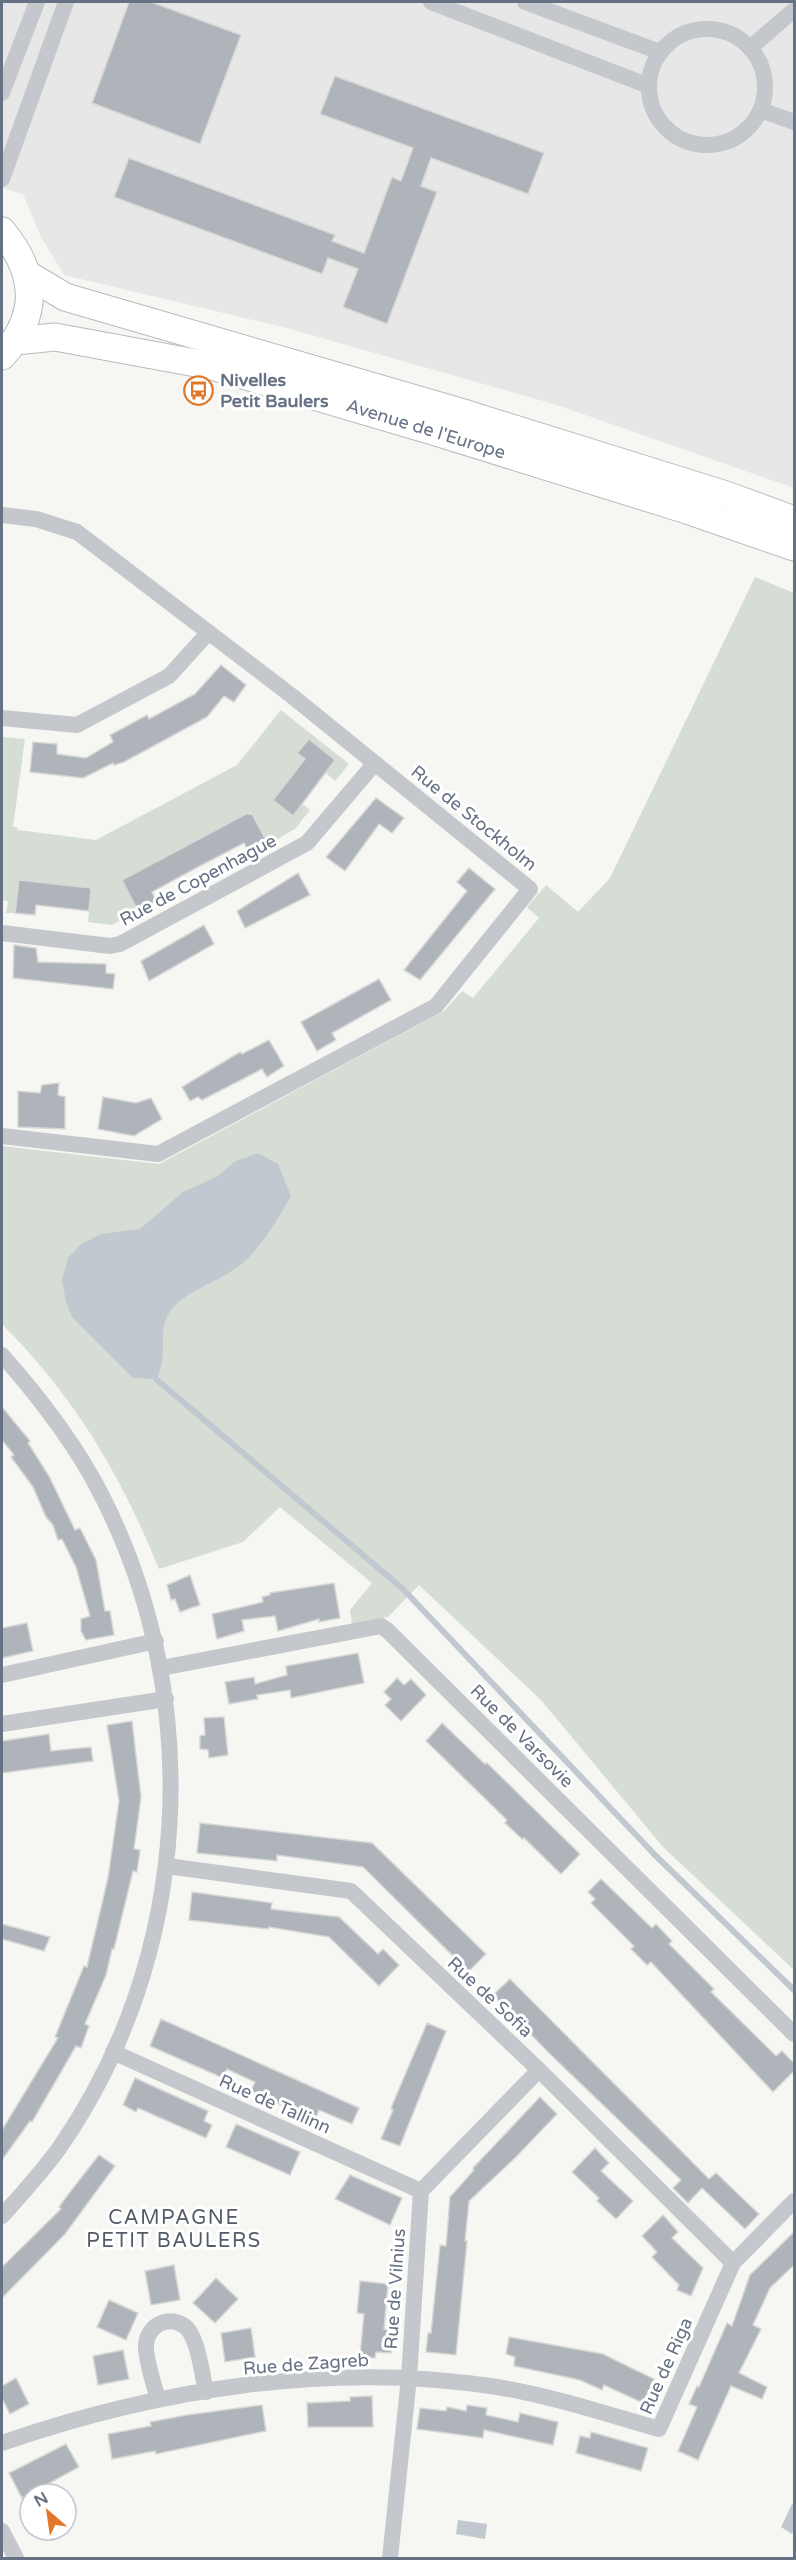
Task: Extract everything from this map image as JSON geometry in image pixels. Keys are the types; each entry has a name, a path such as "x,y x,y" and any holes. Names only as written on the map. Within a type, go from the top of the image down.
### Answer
{"main road":[{"path":"2,231 17,249 27,274 29,297 25,320 8,348"},
{"name":"Avenue de l'Europe","path":"27,274 65,297 460,412 726,495 795,520"},
{"name":"Avenue de l'Europe","path":"8,348 55,337 213,366 434,430 687,510 795,548"}],"street":[{"path":"2,93 37,2"},
{"path":"2,179 66,2"},
{"path":"430,2 649,86"},
{"path":"525,2 660,52"},
{"path":"750,48 795,10"},
{"path":"709,28 728,32 744,41 757,56 764,73 765,92 761,110 750,126 734,138 715,144 695,144 676,136 662,123 652,105 649,86 652,68 660,52 674,39 691,31 709,28"},
{"path":"761,110 795,122"},
{"name":"Rue de Stockholm","path":"2,515 36,519 77,532 375,763 530,890 436,1006 158,1154 2,1136"},
{"path":"2,718 77,725 169,676 207,633"},
{"name":"Rue de Copenhague","path":"2,933 110,945 120,944 307,843 375,763"},
{"path":"2,1355 63,1430 100,1493 136,1575 156,1641 166,1699 171,1757 171,1812 167,1866 152,1944 135,1997 113,2052 89,2099 60,2147 2,2216"},
{"name":"Rue de Varsovie","path":"161,1668 381,1626 795,2034"},
{"path":"2,1676 156,1641"},
{"path":"2,1724 166,1699"},
{"name":"Rue de Sofia","path":"167,1866 351,1891 539,2070 733,2263"},
{"name":"Rue de Tallinn","path":"113,2052 421,2191"},
{"path":"421,2191 539,2070"},
{"name":"Rue de Vilnius","path":"390,2559 409,2378 421,2191"},
{"name":"Rue de Riga","path":"409,2378 508,2390 564,2402 659,2429 733,2263 795,2201"},
{"path":"158,2399 146,2345 150,2331 158,2323 170,2320 183,2323 192,2336 206,2391"},
{"name":"Rue de Zagreb","path":"2,2443 93,2414 206,2391 327,2379 409,2378"},
{"path":"2,2531 16,2559"}],"shaded area":[{"path":"2,2 794,2 794,488 554,404 287,328 64,275 41,237 23,194 2,188"},
{"path":"755,577 794,593 794,1970 663,1847 541,1700 419,1585 388,1617 352,1624 350,1610 372,1583 280,1507 243,1542 159,1569 129,1501 93,1438 52,1379 2,1324 2,1146 159,1164 444,1011 462,991 473,998 539,918 527,907 546,885 578,912 610,878"},
{"path":"281,710 349,764 335,781 325,772 335,760 309,739 298,753 309,762 301,764 273,800 292,816 302,804 310,810 295,829 269,844 251,812 122,880 138,911 112,925 88,922 91,888 19,880 15,913 6,913 8,901 2,900 2,737 25,739 13,827 17,827 18,830 96,840 237,765"},
{"path":"258,1153 278,1164 291,1196 266,1236 243,1263 178,1302 172,1309 164,1325 162,1362 156,1379 133,1378 72,1317 66,1302 62,1280 68,1258 81,1244 101,1234 140,1229 183,1192 218,1176 234,1162"},
{"path":"792,2504 794,2505 794,2529 792,2534 781,2527"},
{"path":"458,2520 487,2524 485,2539 456,2534"}],"building":[{"path":"129,2 151,2 241,35 200,144 92,103"},
{"path":"335,76 544,153 528,194 431,158 421,186 437,192 387,324 343,307 358,269 328,258 322,274 114,197 129,158 335,235 332,241 364,253 392,177 401,181 413,148 320,114"},
{"path":"221,665 246,685 234,702 224,696 207,717 124,762 114,765 113,763 83,778 30,772 33,742 57,744 57,754 86,758 113,742 110,735 147,715 149,719 195,694"},
{"path":"309,739 335,760 293,816 273,800 305,759 297,753"},
{"path":"376,798 404,818 392,833 379,824 345,871 326,857"},
{"path":"246,814 252,814 267,842 249,852 244,843 198,867 152,892 157,901 138,911 122,880"},
{"path":"469,868 495,889 420,980 404,970 467,891 457,882"},
{"path":"298,873 310,895 245,928 237,911"},
{"path":"19,880 91,888 89,911 36,905 35,915 15,913"},
{"path":"204,925 214,944 149,981 141,961"},
{"path":"14,945 36,948 38,962 106,964 106,973 115,974 113,989 13,978"},
{"path":"379,979 391,1000 332,1033 336,1040 317,1051 301,1022"},
{"path":"269,1040 284,1066 267,1077 262,1069 202,1100 198,1097 190,1101 182,1087 240,1052 242,1054"},
{"path":"59,1083 58,1095 65,1097 65,1129 18,1127 18,1091 40,1093 42,1085"},
{"path":"103,1097 136,1103 151,1098 162,1119 134,1136 98,1129"},
{"path":"2,1407 30,1441 28,1443 49,1476 75,1530 80,1528 96,1560 105,1611 110,1611 114,1635 86,1640 81,1631 81,1619 90,1616 76,1567 62,1539 58,1540 53,1525 46,1517 33,1487 11,1457 14,1455 2,1440"},
{"path":"190,1575 200,1605 180,1612 175,1599 171,1600 167,1585"},
{"path":"334,1583 340,1618 319,1622 319,1619 278,1631 275,1616 242,1620 244,1631 217,1639 212,1614 263,1602 262,1597 270,1593"},
{"path":"27,1623 33,1651 2,1658 2,1628"},
{"path":"358,1653 364,1683 291,1698 290,1690 257,1695 258,1699 229,1704 225,1682 254,1677 255,1684 287,1675 286,1666"},
{"path":"397,1678 404,1685 411,1679 426,1695 401,1721 385,1705 391,1699 384,1692"},
{"path":"224,1717 228,1755 209,1758 208,1750 200,1749 200,1736 205,1735 204,1718"},
{"path":"132,1721 141,1797 134,1849 140,1850 137,1872 133,1871 114,1949 112,1949 106,1975 85,2024 89,2026 81,2048 76,2046 32,2122 30,2121 2,2160 2,2130 58,2038 55,2037 84,1966 87,1967 108,1878 119,1801 107,1725"},
{"path":"442,1723 485,1764 487,1763 580,1854 561,1874 505,1823 507,1820 426,1741"},
{"path":"49,1734 51,1751 91,1747 93,1761 2,1773 2,1741"},
{"path":"200,1823 372,1843 486,1954 465,1975 451,1962 453,1956 363,1867 277,1855 277,1861 197,1853"},
{"path":"601,1879 652,1928 656,1924 672,1941 669,1944 714,1989 711,1992 776,2056 782,2051 795,2064 795,2070 773,2092 651,1962 647,1965 631,1949 634,1946 591,1903 595,1899 588,1892"},
{"path":"192,1892 272,1903 271,1909 339,1917 378,1954 383,1949 399,1965 379,1986 329,1937 269,1927 268,1929 189,1920"},
{"path":"2,1924 50,1937 44,1951 2,1939"},
{"path":"510,1979 709,2179 716,2173 759,2214 745,2229 702,2188 688,2203 673,2188 681,2180 548,2052 493,1995"},
{"path":"161,2019 359,2108 352,2124 319,2110 315,2120 251,2091 255,2082 227,2069 223,2078 150,2046"},
{"path":"427,2023 446,2031 400,2146 381,2139 393,2110 391,2108"},
{"path":"135,2078 208,2111 204,2121 212,2125 206,2138 138,2108 136,2112 123,2105"},
{"path":"540,2097 557,2114 469,2201 456,2355 426,2352 428,2333 431,2333 440,2245 446,2246 450,2197 474,2170 473,2168"},
{"path":"236,2124 300,2152 290,2175 226,2147"},
{"path":"595,2148 609,2163 601,2171 633,2201 616,2219 597,2201 599,2198 572,2172"},
{"path":"99,2155 115,2166 65,2234 2,2298 2,2267 61,2209 59,2207"},
{"path":"350,2175 402,2198 390,2225 335,2199"},
{"path":"663,2215 678,2232 672,2238 703,2268 691,2296 677,2290 679,2285 652,2257 657,2252 642,2236"},
{"path":"795,2231 795,2264 770,2288 753,2325 761,2329 739,2373 767,2387 762,2399 731,2386 698,2460 678,2451 697,2407 689,2404 697,2386 699,2387 727,2323 732,2326 750,2275"},
{"path":"174,2265 180,2300 151,2305 145,2271"},
{"path":"216,2278 238,2299 215,2323 193,2303"},
{"path":"360,2281 388,2284 384,2329 393,2330 391,2353 376,2352 375,2358 360,2356 364,2314 357,2313"},
{"path":"109,2300 138,2313 126,2340 97,2327"},
{"path":"251,2328 255,2357 225,2362 221,2333"},
{"path":"509,2337 603,2354 654,2379 643,2403 604,2385 602,2390 580,2380 514,2366 515,2357 506,2354"},
{"path":"123,2350 129,2379 98,2385 93,2356"},
{"path":"16,2378 29,2404 10,2414 2,2398 2,2386"},
{"path":"372,2396 373,2427 308,2427 307,2403 350,2401 350,2397"},
{"path":"262,2405 266,2431 156,2454 155,2451 112,2459 108,2434 151,2426 150,2422 187,2415"},
{"path":"467,2405 487,2408 486,2415 518,2422 520,2413 558,2422 553,2445 484,2430 483,2438 417,2429 420,2408 446,2411 447,2407 466,2411"},
{"path":"591,2432 648,2448 641,2471 576,2453 580,2436 590,2438"},
{"path":"66,2444 79,2467 51,2482 18,2482 18,2490 9,2473"}],"waterway":[{"path":"156,1379 403,1589 655,1855 794,1990"}],"place":[{"name":"Nivelles Petit Baulers","path":"199,390"}],"district":[{"name":"CAMPAGNE PETIT BAULERS","path":"174,2230"}]}
